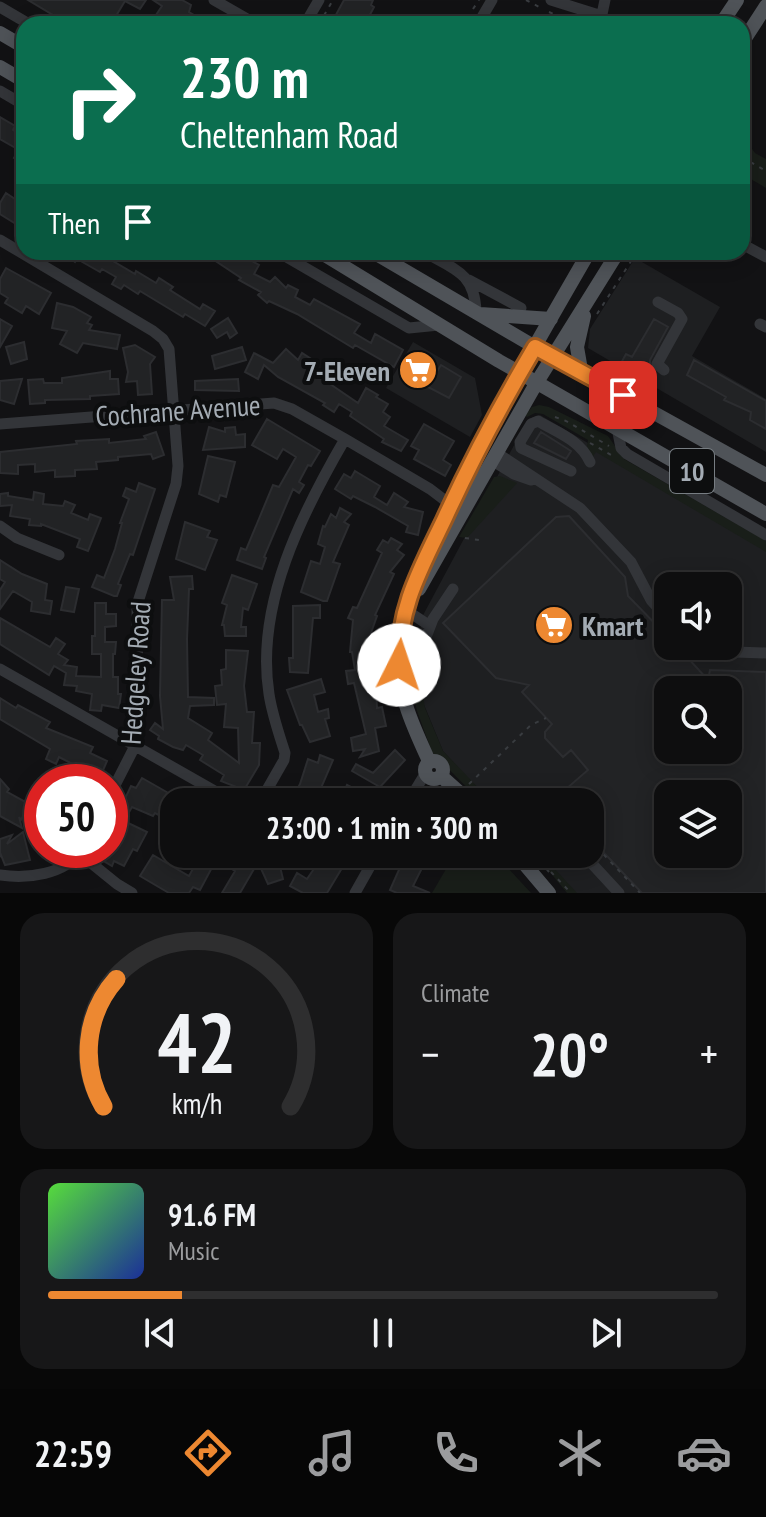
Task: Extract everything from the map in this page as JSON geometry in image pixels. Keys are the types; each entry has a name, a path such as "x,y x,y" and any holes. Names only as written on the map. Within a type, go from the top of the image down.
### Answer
{"main road":[{"path":"750,31 766,6"},
{"name":"10","path":"333,260 439,325 766,514"},
{"name":"10","path":"387,260 535,347 766,475"},
{"path":"460,788 432,770 407,713 400,683 399,650 406,610 418,572 479,447 584,260"},
{"path":"406,610 537,382 613,260"},
{"path":"581,370 577,347 594,289"},
{"path":"478,313 551,319"},
{"path":"479,447 495,457"},
{"path":"453,500 465,511"},
{"path":"528,868 549,893"}],"street":[{"path":"214,0 242,16"},
{"path":"551,0 591,16"},
{"name":"Hedgeley Road","path":"33,260 163,339 169,349 178,466 176,484 137,605 138,708 135,746 126,764"},
{"path":"292,260 425,339"},
{"path":"437,260 521,308"},
{"path":"469,280 478,313"},
{"path":"656,304 674,318 678,327 657,364 664,370"},
{"path":"409,328 439,325"},
{"name":"Cochrane Avenue","path":"0,424 274,403 292,409 453,500"},
{"path":"571,471 522,449 520,442 531,424 538,421 577,443 590,462"},
{"path":"617,428 623,450 766,535"},
{"path":"268,788 285,753 268,690 268,623 311,499 345,439"},
{"path":"495,457 575,503 627,557 654,603"},
{"path":"0,526 17,538 59,555"},
{"path":"423,645 430,626 453,589"},
{"path":"406,610 430,626"},
{"path":"742,652 766,653"},
{"path":"0,669 209,788"},
{"path":"418,788 432,770"},
{"path":"0,875 17,878 35,876 59,868"},
{"path":"99,868 132,893"},
{"path":"355,893 369,868"},
{"path":"596,868 619,893"}],"path":[{"path":"526,0 559,16"},
{"path":"595,317 632,260"},
{"path":"551,416 566,421 614,450 623,450"},
{"path":"470,788 468,784 531,725 546,718"},
{"path":"604,855 640,893"},
{"path":"550,871 571,893"}],"shaded area":[{"path":"750,146 766,159 766,188 750,179"},
{"path":"634,260 720,307 692,356 766,399 766,452 588,348 590,329"},
{"name":"7-Eleven","path":"413,342 475,378 482,415 470,437 386,388"},
{"path":"539,405 608,436 624,459 766,541 766,552 596,452 592,458 588,440 543,414 525,415 532,407"},
{"path":"540,415 766,547 766,893 574,893 551,868 604,868 604,788 477,788 443,751 418,690 421,619 528,419"},
{"path":"500,476 517,483 467,538 459,537 494,477"},
{"path":"411,628 420,634 415,665 419,670 425,708 443,751 479,788 467,788 432,752 409,677"},
{"path":"508,868 531,893 432,893 446,869"},
{"path":"546,868 554,868 577,893 567,893"}],"building":[{"path":"28,0 146,0 140,9 125,1 116,16 55,16"},
{"path":"153,0 182,0 191,5 189,12 196,16 155,16 162,6"},
{"path":"344,0 373,0 371,5 374,7 369,16 335,16"},
{"path":"0,117 15,126 16,148 0,139"},
{"path":"6,193 16,200 16,224 0,214 0,203"},
{"path":"79,260 111,260 156,283 159,278 173,287 170,290 200,309 203,304 215,311 205,326 185,314 183,317 140,291 138,294 124,285 121,289 112,284 116,277 102,269 100,272"},
{"path":"214,260 250,260 259,265 254,274 270,282 275,277 286,288 288,285 298,290 295,297 310,305 314,299 360,324 354,333 371,343 375,334 403,350 394,367 355,345 353,348 297,314 269,301 267,303 258,295 261,292 239,280 241,278"},
{"path":"6,268 51,293 39,314 26,306 22,313 5,303 8,298 0,293 0,279"},
{"path":"57,303 91,317 87,323 92,325 89,330 120,335 117,349 83,343 77,353 60,344 67,331 52,328"},
{"path":"228,318 237,333 230,338 227,332 217,338 211,329"},
{"path":"0,319 12,326 0,347"},
{"path":"654,319 668,327 650,360 650,369 644,379 620,365 626,354 632,357"},
{"path":"24,342 27,359 11,364 6,347"},
{"path":"135,345 155,357 150,364 152,394 138,395 137,381 126,382 128,372 123,348"},
{"path":"242,347 246,360 215,369 212,356"},
{"path":"286,349 298,360 302,353 316,362 311,371 358,403 366,388 378,395 376,397 388,404 383,412 390,417 384,426 408,440 401,451 382,442 384,439 350,416 352,412 339,404 334,412 323,405 325,403 278,377 264,365 258,379 245,372 254,353 273,363"},
{"path":"418,358 438,370 441,365 461,377 449,398 407,376"},
{"path":"694,360 766,401 766,429 750,420 751,412 724,400 726,397 687,375"},
{"path":"110,371 110,379 118,379 119,394 30,404 28,380 62,383 62,378"},
{"path":"22,379 14,404 0,400 0,381"},
{"path":"238,379 239,391 195,390 195,381"},
{"path":"267,419 320,451 299,482 304,485 299,493 293,489 264,557 262,569 237,560 241,548 246,550 273,485 279,487 296,457 283,449 277,459 252,445"},
{"path":"424,424 454,441 443,460 451,465 445,476 414,459 419,450 411,446"},
{"path":"209,427 225,432 225,428 235,427 236,435 245,434 245,447 203,450"},
{"path":"156,432 164,455 153,459 151,454 118,457 118,460 96,462 97,469 75,470 75,476 55,477 55,470 35,472 35,464 18,465 18,474 0,473 0,452 77,444 76,441 109,439 109,443 146,439 144,436"},
{"path":"541,432 571,451 566,459 534,443"},
{"path":"208,456 235,462 226,497 220,495 218,502 199,494"},
{"path":"355,471 380,486 374,497 387,505 394,493 408,502 404,507 423,512 418,535 406,532 408,526 375,507 353,496 351,499 335,489 344,474 351,478"},
{"path":"139,483 155,489 133,555 130,554 118,584 121,585 117,596 114,596 92,587 97,575 104,578 115,549 129,499 123,496 126,488 136,492"},
{"path":"34,492 44,494 43,504 63,506 65,501 75,505 71,513 88,520 90,514 101,518 88,551 77,547 80,539 41,524 29,525 30,519 10,516 12,505 0,506 0,494 8,493 8,496 33,500"},
{"path":"340,508 351,514 344,522 349,525 333,562 340,564 327,601 323,601 301,592 311,561 320,564 325,547 318,544 323,526 331,514 336,518"},
{"path":"569,516 625,577 628,596 654,623 654,660 690,660 704,676 654,676 654,764 742,764 742,676 709,676 710,670 766,672 766,893 642,893 604,853 604,788 567,788 588,770 571,750 563,757 545,738 545,732 552,724 522,692 529,685 496,678 443,623 556,517"},
{"path":"185,522 210,531 207,537 217,540 205,570 176,559"},
{"path":"391,538 402,544 397,550 404,555 390,572 394,574 375,615 371,633 376,633 373,649 368,649 371,671 375,670 377,708 382,707 386,726 375,728 379,751 360,757 365,749 353,751 351,738 366,734 354,683 348,684 346,671 355,670 350,652 353,620 348,618 353,607 357,608 382,553 377,550 383,540 388,543"},
{"path":"0,560 22,574 47,584 45,600 52,601 50,614 31,611 32,602 13,591 0,609 0,590 5,582 0,579"},
{"path":"232,575 257,584 248,610 243,608 241,627 246,627 246,636 225,636 222,625 227,605 222,603"},
{"path":"192,576 187,639 188,697 214,698 214,705 190,706 188,718 212,733 208,740 239,763 238,728 224,727 226,704 217,705 215,686 222,685 221,670 226,669 226,650 248,651 244,686 247,712 254,712 252,743 260,743 259,765 245,788 221,781 224,775 200,760 203,755 186,745 183,750 173,747 158,739 159,736 150,730 155,723 163,729 160,696 162,600 174,600 170,577"},
{"path":"66,587 79,589 74,612 61,610"},
{"path":"95,603 106,603 106,614 116,614 116,626 105,627 105,642 116,642 113,677 118,677 118,694 121,694 119,708 102,705 101,711 90,710 92,694 76,691 77,686 64,685 66,673 54,666 49,675 0,644 0,618 50,647 56,638 65,644 58,654 68,660 64,665 77,667 76,676 101,677 101,654 92,654"},
{"path":"320,605 320,618 313,618 308,673 290,672 293,606"},
{"path":"321,679 325,692 314,695 318,712 328,709 329,718 325,719 330,736 310,742 287,690"},
{"path":"0,698 50,722 46,728 93,747 90,753 107,761 106,764 73,764 59,757 56,764 46,759 50,749 0,719"},
{"path":"395,750 405,760 380,787 352,771 356,764 373,773"},
{"path":"320,755 333,760 321,788 298,788 308,759 318,763"},
{"path":"142,778 160,788 160,816 155,813 153,816 132,807 128,814 128,792 131,786 136,788"},
{"path":"0,779 9,789 7,792 24,801 24,814 21,820 19,817 22,828 0,816"},
{"path":"128,823 147,832 137,851 133,849 128,858"},
{"path":"23,832 24,861 5,865 0,857 0,839 12,835 7,844"},
{"path":"153,855 160,859 160,868 175,868 189,876 193,868 212,868 200,890 193,887 189,893 169,893 140,876"},
{"path":"230,868 255,868 240,893 222,893 235,871"},
{"path":"261,868 280,868 283,879 268,884"},
{"path":"315,868 342,868 327,893 303,893 290,886 297,873 307,879"},
{"path":"400,868 422,868 413,886 430,893 397,893 390,890"}],"place":[{"name":"7-Eleven","path":"418,370"},
{"name":"Kmart","path":"554,625"}],"route":[{"path":"399,665 403,620 418,572 485,435 535,347 623,395"}]}
